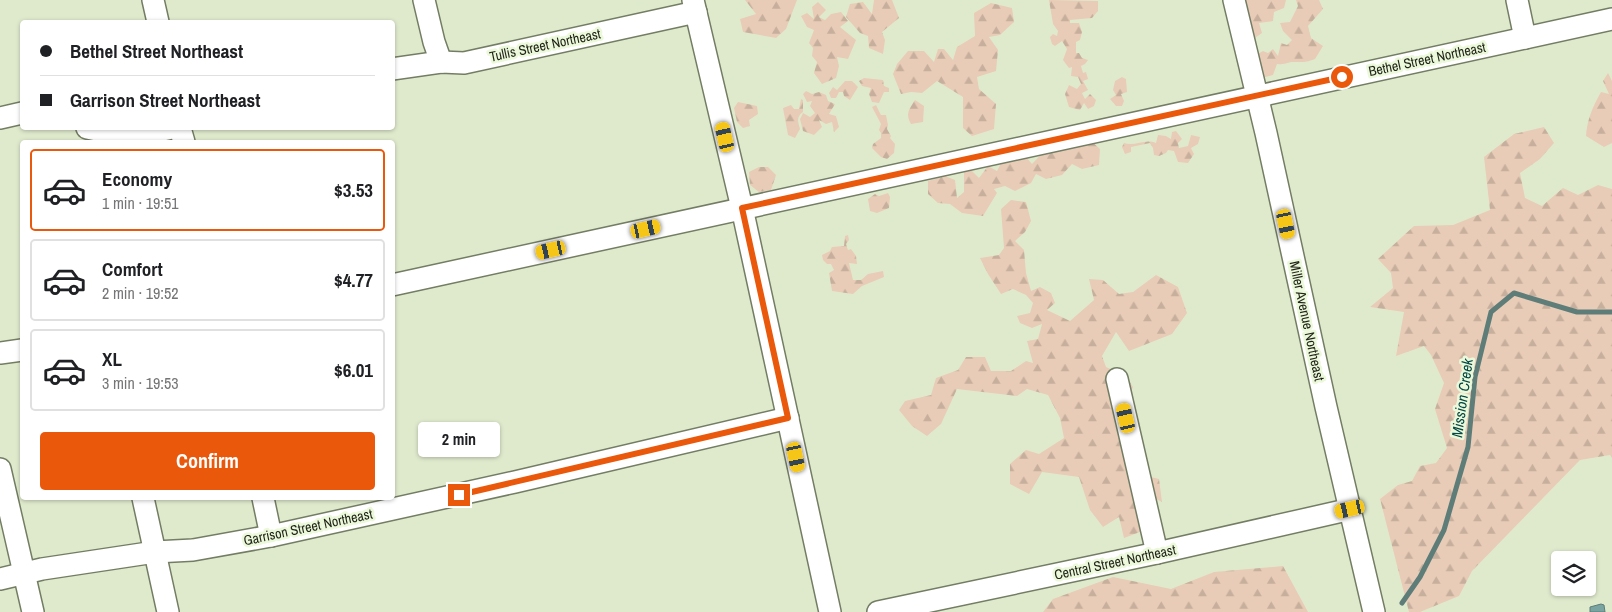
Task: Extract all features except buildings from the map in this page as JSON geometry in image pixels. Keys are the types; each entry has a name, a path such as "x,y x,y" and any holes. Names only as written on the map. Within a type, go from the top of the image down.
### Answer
{"street":[{"path":"153,0 158,20"},
{"path":"424,0 441,62"},
{"name":"Miller Avenue Northeast","path":"1234,0 1374,612"},
{"path":"1517,0 1525,38"},
{"path":"695,6 742,208 830,612"},
{"name":"Tullis Street Northeast","path":"395,69 441,62 464,63 695,6"},
{"name":"Bethel Street Northeast","path":"395,284 1612,19"},
{"path":"0,118 20,113"},
{"path":"97,130 126,136 163,130"},
{"path":"0,353 20,350"},
{"path":"1117,379 1157,553"},
{"name":"Garrison Street Northeast","path":"0,579 24,573 155,552 193,550 271,536 515,482 788,418"},
{"path":"0,469 33,612"},
{"path":"143,500 168,612"},
{"path":"263,500 271,536"},
{"name":"Central Street Northeast","path":"878,612 1157,553 1350,509"}],"green space":[{"path":"745,0 797,0 786,29 776,38 743,32 740,19 756,14"},
{"path":"874,0 892,0 899,18 882,32 885,40 883,54 869,48 868,36 860,33 846,17 850,4 863,2 872,14"},
{"path":"1049,0 1098,1 1098,11 1092,18 1070,20 1070,23 1079,23 1082,32 1080,40 1076,42 1076,53 1079,53 1082,58 1088,60 1081,66 1083,73 1086,72 1088,79 1083,81 1088,90 1082,93 1085,99 1090,94 1096,100 1094,106 1088,109 1084,103 1080,110 1069,107 1065,94 1069,85 1077,89 1081,84 1078,77 1071,76 1072,67 1069,68 1063,60 1067,49 1062,41 1055,46 1052,44 1050,37 1053,34 1057,36 1058,31 1053,24"},
{"path":"1223,0 1286,0 1284,8 1274,12 1273,21 1259,23 1262,33 1252,40 1241,17"},
{"path":"1296,0 1319,0 1323,9 1308,26 1311,38 1323,46 1315,59 1304,62 1277,64 1273,75 1258,79 1254,56 1263,51 1268,53 1273,49 1278,56 1281,43 1287,45 1292,40 1283,31 1280,23 1290,22 1298,6"},
{"path":"818,2 826,10 819,17 825,20 831,14 841,12 848,21 840,27 856,40 848,59 837,57 839,66 836,78 822,84 814,73 817,62 812,56 813,48 809,43 814,30 807,27 801,16 807,13 814,19 812,7"},
{"path":"991,3 1012,8 1014,22 1000,35 989,37 998,50 996,71 977,77 979,89 996,104 994,129 972,136 963,128 963,97 937,81 922,93 911,92 901,94 893,74 897,64 908,51 924,51 934,62 938,49 944,49 953,60 957,47 975,36 974,13"},
{"path":"1608,73 1612,81 1612,143 1604,147 1586,136 1589,119 1598,97 1601,92 1609,94 1603,81"},
{"path":"1122,77 1126,79 1127,92 1121,94 1124,101 1122,106 1116,106 1110,99 1116,95 1113,90 1115,81"},
{"path":"864,78 883,80 884,86 889,88 889,92 884,92 879,103 872,102 869,94 871,88 862,86 859,81"},
{"path":"845,81 852,81 858,87 850,100 844,96 843,92 839,92 836,98 831,98 829,93 833,87 837,90"},
{"path":"806,91 812,94 819,92 826,95 828,101 835,104 829,114 836,116 839,127 834,132 832,122 826,124 819,120 822,127 814,135 803,131 800,119 803,113 810,117 815,113 810,106 812,101 807,102 803,94"},
{"path":"801,99 803,100 803,112 798,117 800,129 795,138 788,135 783,108 791,105 794,109 799,109"},
{"path":"915,100 924,106 923,122 911,124 908,117"},
{"path":"738,102 757,106 758,114 749,120 750,126 743,128 737,122 734,108"},
{"path":"876,105 881,115 886,115 887,129 891,136 890,138 895,144 894,153 887,159 881,157 872,148 873,144 881,138 879,130 881,124 872,107"},
{"path":"1544,127 1554,143 1540,159 1520,173 1525,198 1542,206 1563,188 1578,195 1598,185 1612,189 1612,458 1610,455 1580,460 1472,571 1459,596 1420,612 1409,612 1380,499 1398,485 1412,481 1420,466 1436,463 1447,448 1435,409 1444,383 1431,355 1424,346 1396,356 1404,312 1370,307 1393,288 1391,273 1378,259 1414,226 1453,225 1490,210 1484,157 1514,134"},
{"path":"1176,131 1182,139 1178,143 1179,148 1188,146 1191,135 1200,137 1198,144 1191,148 1194,154 1188,163 1178,162 1174,151 1168,150 1159,156 1154,155 1150,143 1131,147 1131,152 1125,154 1122,147 1124,143 1132,144 1148,141 1156,143 1158,135 1171,139 1172,132"},
{"path":"1085,135 1100,149 1099,165 1082,169 1072,164 1062,175 1046,179 1036,174 1031,183 1015,191 1005,186 994,189 997,193 983,216 962,213 950,204 938,203 928,194 928,181 945,176 955,180 957,198 964,192 964,172 971,170 979,178 988,166 997,171 1004,157 1021,151 1032,164 1051,144 1076,148"},
{"path":"759,167 768,167 776,175 771,190 759,192 750,185 749,172"},
{"path":"888,193 890,197 889,208 877,213 870,211 868,199 875,194 879,196"},
{"path":"1011,200 1026,202 1031,221 1025,232 1015,241 1024,250 1026,273 1031,291 1040,287 1051,293 1055,303 1047,310 1070,321 1094,300 1089,279 1103,280 1119,294 1133,292 1156,275 1178,287 1187,313 1172,334 1129,351 1116,332 1102,356 1106,367 1126,376 1133,387 1115,425 1124,437 1124,459 1127,471 1159,479 1162,502 1135,488 1148,529 1124,538 1119,517 1103,527 1090,510 1079,477 1042,472 1029,494 1010,484 1010,464 1026,450 1039,454 1064,438 1060,418 1048,395 1027,389 1017,396 957,389 941,424 927,436 912,426 899,410 905,401 931,395 936,378 958,370 966,357 985,357 991,371 1011,371 1026,361 1033,363 1027,341 1038,339 1042,324 1032,328 1020,323 1017,316 1030,313 1033,303 1026,295 1013,289 1001,294 980,258 999,255 1004,248 1001,209"},
{"path":"848,235 849,240 846,244 848,250 851,249 856,256 857,264 849,263 853,280 861,280 868,274 883,271 884,277 862,286 853,294 832,291 829,273 834,270 831,264 827,264 823,260 822,255 830,251 832,247 844,246 845,236"},
{"path":"1283,566 1308,612 1043,612 1053,599 1113,577 1171,589 1214,572"}],"water":[{"path":"1604,605 1605,612 1590,612 1590,607"}],"waterway":[{"name":"Mission Creek","path":"1402,603 1420,577 1444,530 1468,447 1475,377 1491,312 1514,293 1577,312 1612,312"}],"route":[{"path":"459,495 788,418 742,208 1342,77"}]}
